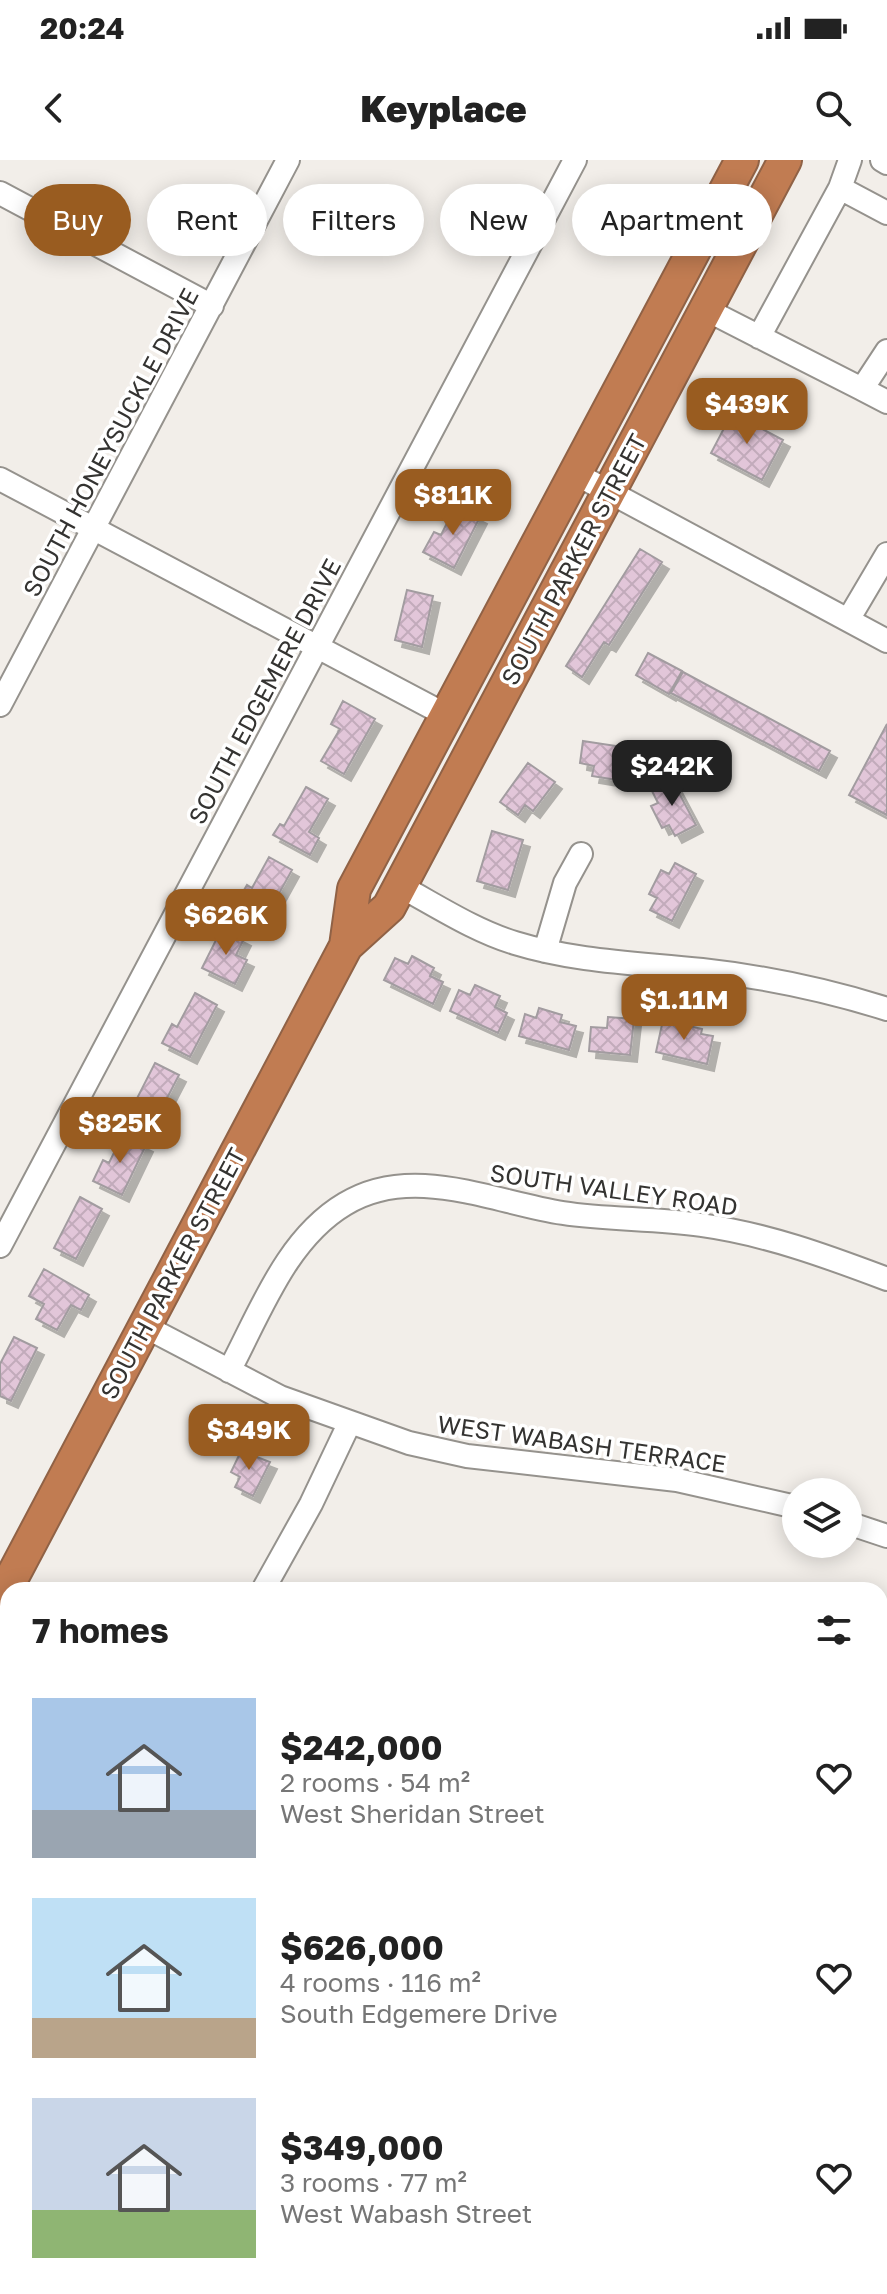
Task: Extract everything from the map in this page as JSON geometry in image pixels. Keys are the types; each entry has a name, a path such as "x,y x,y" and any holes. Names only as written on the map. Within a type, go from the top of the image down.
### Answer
{"highway":[{"name":"SOUTH PARKER STREET","path":"346,946 354,889 742,160"},
{"name":"SOUTH PARKER STREET","path":"9,1582 346,946 389,907 785,160"}],"street":[{"name":"SOUTH HONEYSUCKLE DRIVE","path":"0,705 288,160"},
{"name":"SOUTH EDGEMERE DRIVE","path":"0,1246 575,160"},
{"path":"759,337 840,188 850,160"},
{"path":"840,188 887,213"},
{"path":"0,193 212,306"},
{"path":"705,309 887,402"},
{"path":"862,389 887,351"},
{"path":"576,474 887,641"},
{"path":"0,479 446,715"},
{"path":"848,620 887,554"},
{"path":"545,951 565,883 581,854"},
{"path":"400,886 473,926 511,942 545,951 593,962 750,976 887,1009"},
{"name":"SOUTH VALLEY ROAD","path":"229,1371 298,1245 320,1222 346,1203 391,1187 425,1185 569,1214 658,1219 726,1229 785,1243 887,1279"},
{"name":"WEST WABASH TERRACE","path":"144,1326 280,1397 409,1443 467,1456 677,1480 782,1504"},
{"path":"267,1582 311,1504 349,1424"},
{"path":"862,1528 887,1536"}],"building":[{"path":"732,413 783,440 762,480 711,453"},
{"path":"456,505 480,517 454,568 423,552 434,532 441,535"},
{"path":"640,549 662,562 609,645 604,642 582,677 566,666"},
{"path":"407,590 433,596 422,647 395,640"},
{"path":"648,653 682,671 669,694 636,675"},
{"path":"683,672 830,751 819,771 671,693"},
{"path":"343,701 375,719 344,774 321,761 340,729 331,724"},
{"path":"887,724 887,815 849,795"},
{"path":"583,741 636,749 632,772 619,770 617,780 592,776 594,766 580,763"},
{"path":"528,763 555,782 533,811 525,805 518,815 500,802"},
{"path":"671,778 696,825 675,836 669,825 662,828 651,806 658,803 651,789"},
{"path":"306,787 328,799 309,832 319,838 310,855 273,835 280,824 284,826"},
{"path":"492,831 523,840 508,890 477,881"},
{"path":"269,857 292,870 266,917 237,902 247,885 252,888"},
{"path":"675,863 696,874 672,921 650,910 657,898 649,894 661,870 669,874"},
{"path":"222,928 244,939 236,955 247,960 235,984 202,968"},
{"path":"412,956 434,968 430,976 443,982 433,1004 384,980 395,958 408,964"},
{"path":"475,985 500,996 495,1007 507,1013 498,1033 450,1011 459,990 470,995"},
{"path":"195,993 217,1005 190,1057 162,1043 172,1024 177,1027"},
{"path":"539,1008 562,1015 560,1022 576,1026 569,1050 519,1036 525,1014 536,1018"},
{"path":"608,1017 634,1019 630,1055 589,1051 591,1027 607,1028"},
{"path":"663,1020 702,1029 701,1034 713,1036 707,1064 656,1052"},
{"path":"155,1063 179,1075 153,1125 130,1112"},
{"path":"123,1134 146,1145 122,1195 93,1181 103,1160 109,1163"},
{"path":"80,1197 102,1209 76,1259 54,1248"},
{"path":"44,1269 89,1295 81,1310 71,1305 57,1330 36,1319 44,1304 29,1296"},
{"path":"14,1337 37,1348 11,1401 0,1396 0,1364"},
{"path":"241,1451 270,1462 253,1496 235,1487 240,1477 231,1472"}]}
